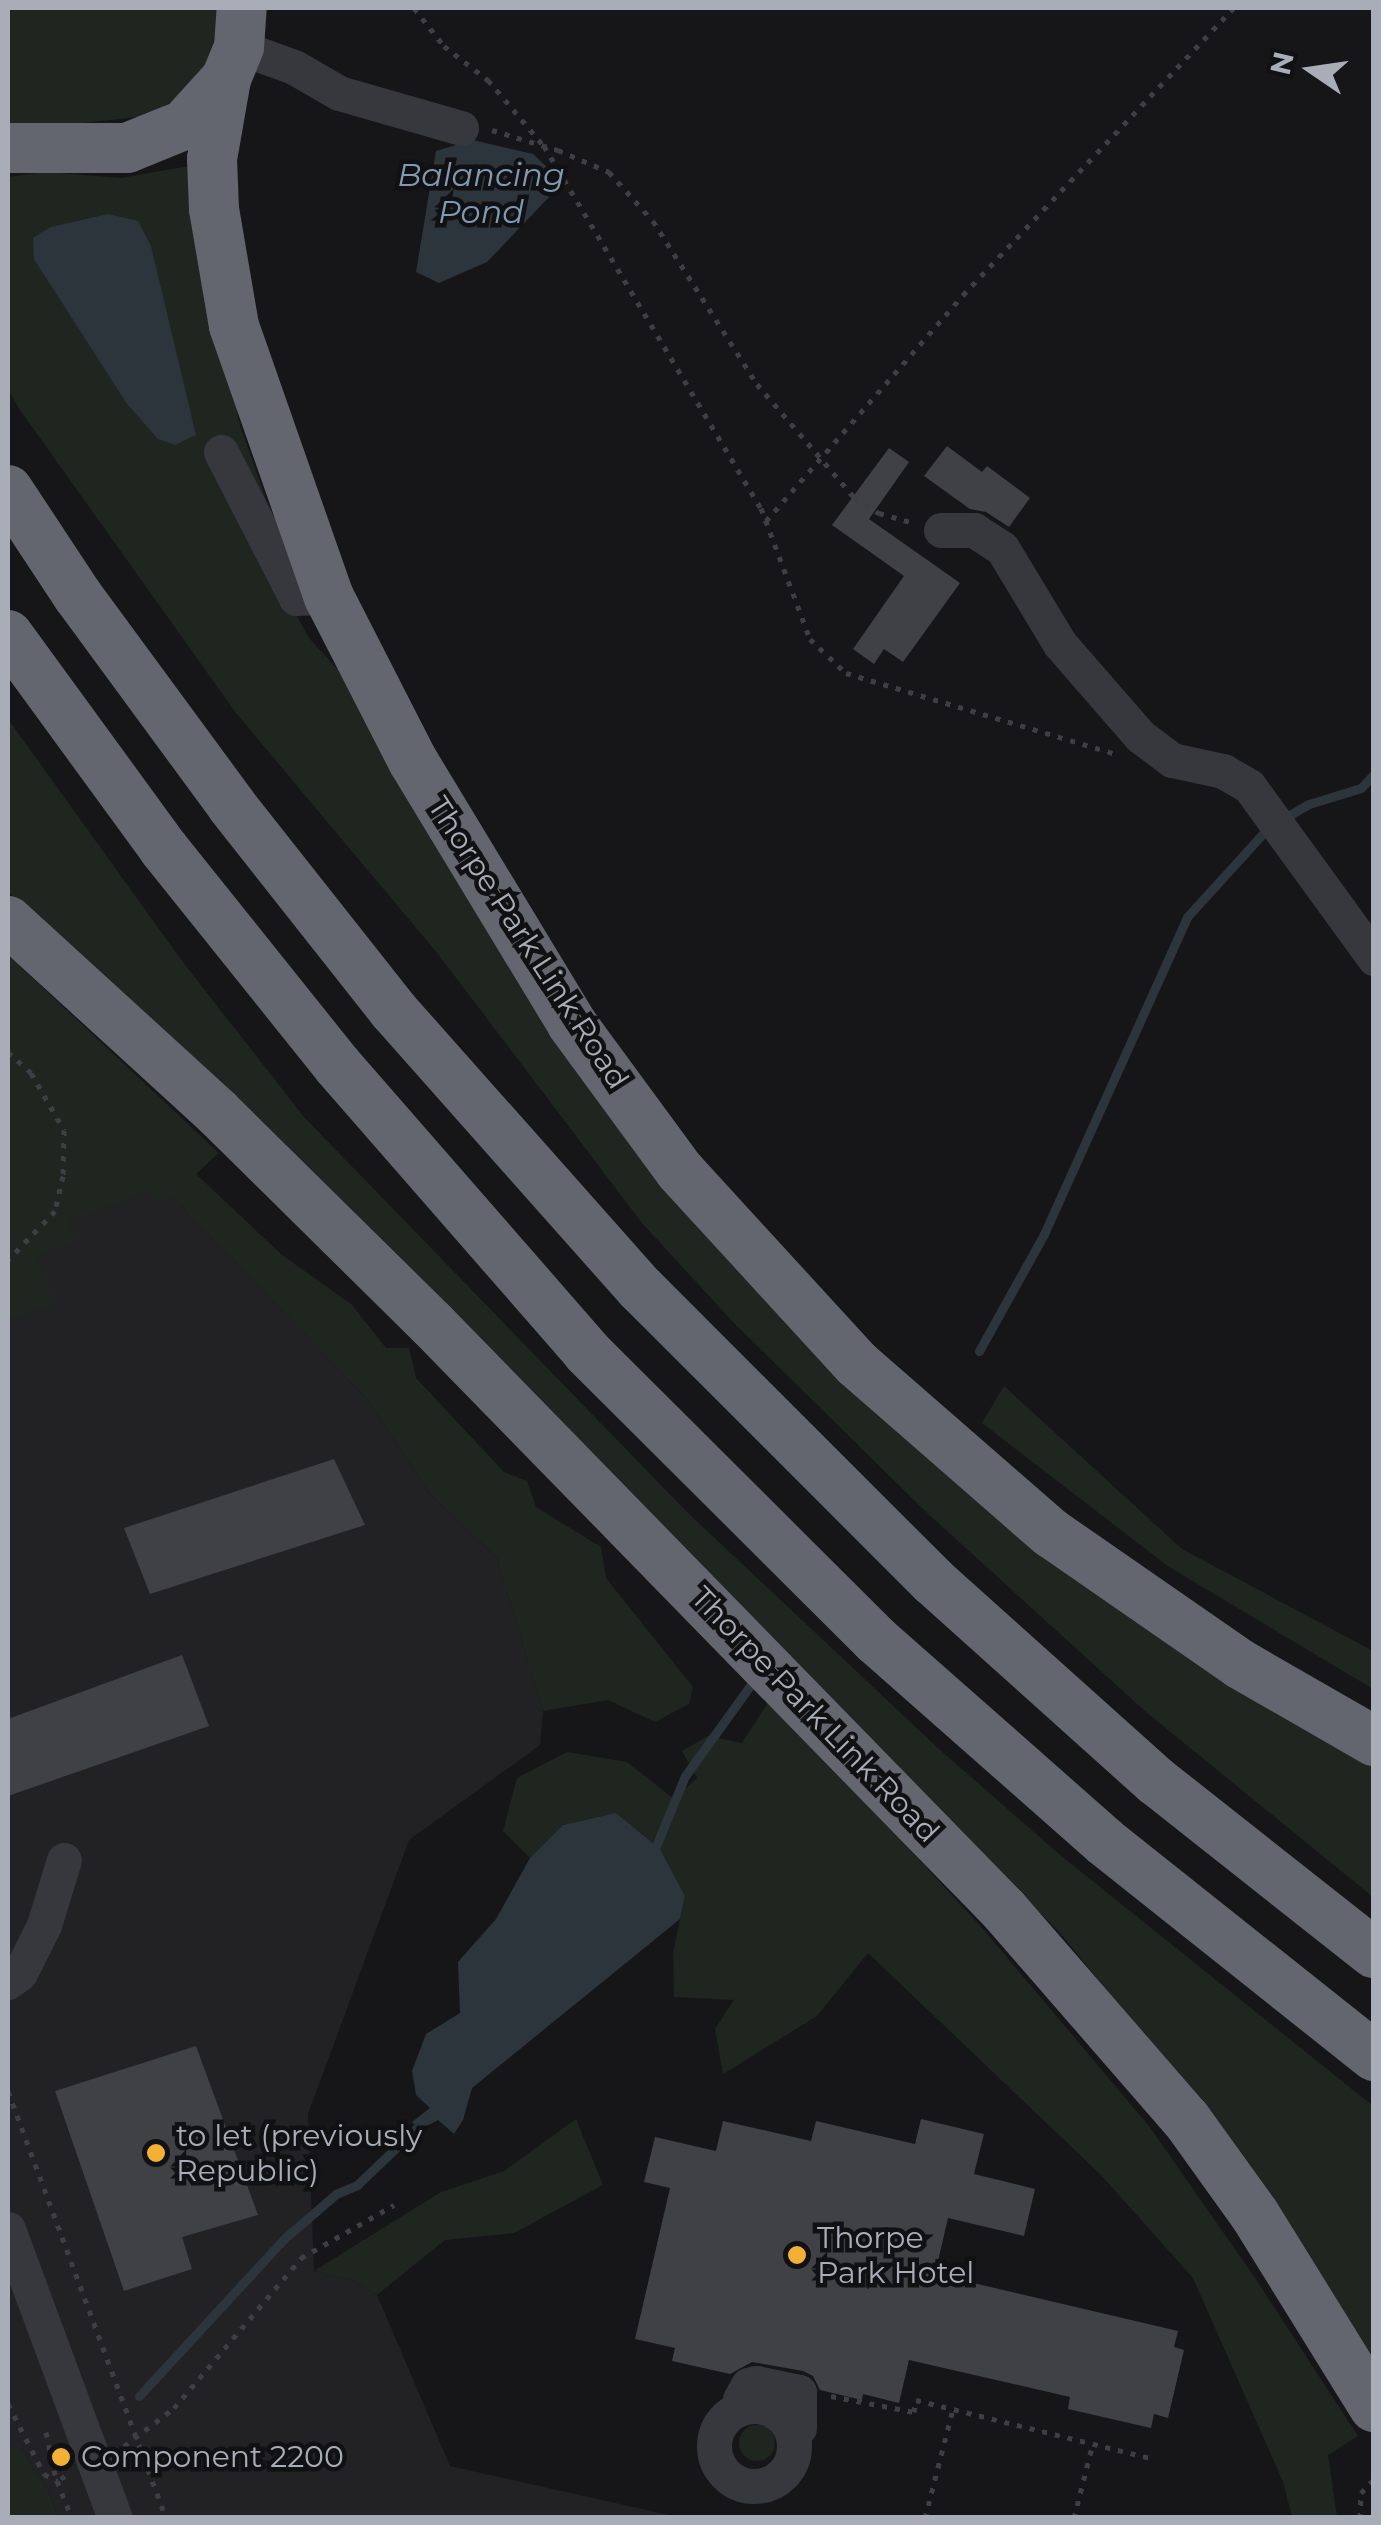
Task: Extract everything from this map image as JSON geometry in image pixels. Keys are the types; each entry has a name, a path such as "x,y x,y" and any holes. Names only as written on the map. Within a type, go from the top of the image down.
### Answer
{"highway":[{"path":"8,148 126,148 156,140 184,125 236,45"},
{"name":"Thorpe Park Link Road","path":"236,45 212,159 214,210 234,326 329,597 413,761 572,1024 692,1185 856,1364 1052,1534 1240,1664 1374,1740"},
{"path":"8,490 78,596 232,806 381,994 641,1288 947,1593 1156,1781 1374,1953"},
{"path":"8,635 164,849 337,1065 587,1352 876,1640 1105,1842 1374,2056"},
{"name":"Thorpe Park Link Road","path":"8,921 218,1113 419,1311 1004,1910 1186,2119 1254,2215 1374,2407"}],"street":[{"path":"236,45 294,67 339,93 476,128"},
{"path":"221,452 296,598 329,597"},
{"path":"941,530 974,530 1002,548 1060,644 1140,736 1172,760 1224,771 1249,786 1374,958"},
{"path":"8,1982 20,1973 44,1925 64,1860"},
{"path":"8,2229 115,2518"},
{"path":"738,2410 748,2385 799,2392 799,2428"},
{"path":"758,2406 770,2409 782,2416 794,2439 790,2464 782,2475 758,2486 742,2501 723,2471 714,2446 723,2421 738,2410 758,2406"}],"path":[{"path":"414,8 444,46 488,80 544,146 766,521 810,638 846,673 1157,766 1172,760"},
{"path":"766,521 963,295 1233,8"},
{"path":"476,128 544,146 609,172 653,221 756,384 854,497 878,514 941,530"},
{"path":"8,1052 31,1072 64,1130 63,1176 55,1212 8,1260"},
{"path":"8,2092 166,2518"},
{"path":"57,2480 136,2439 174,2408 301,2258 394,2205"},
{"path":"799,2392 914,2412 916,2400 1155,2459"},
{"path":"8,2404 44,2474 57,2480 72,2518"},
{"path":"926,2518 953,2409"},
{"path":"1074,2518 1093,2444"},
{"path":"1360,2518 1360,2494 1374,2479"}],"shaded area":[{"path":"8,8 218,8 218,28 205,65 181,96 147,116 8,131"},
{"path":"195,165 239,422 283,548 281,587 309,638 340,672 710,1237 1373,1762 1373,1897 1146,1712 924,1510 732,1321 642,1223 438,954 236,713 20,410 8,390 8,177 47,172 120,178"},
{"path":"8,719 182,961 304,1117 688,1513 939,1749 1059,1854 1373,2106 1373,2357 1228,2138 1060,1933 562,1429 84,961 8,892"},
{"path":"8,955 219,1153 196,1174 282,1255 351,1304 386,1348 409,1348 416,1378 504,1472 527,1481 536,1507 601,1547 606,1578 693,1687 689,1704 655,1722 608,1700 543,1711 497,1558 430,1494 366,1398 171,1195 159,1205 151,1190 69,1221 76,1240 37,1257 55,1304 8,1319"},
{"path":"128,1150 366,1398 430,1494 497,1558 543,1711 540,1745 409,1840 308,2114 314,2271 355,2281 377,2295 450,2466 678,2517 58,2517 48,2490 21,2448 8,2448 8,1282"},
{"path":"1004,1386 1182,1549 1373,1651 1373,1689 1169,1567 982,1423"},
{"path":"771,1698 983,1929 1149,2126 1253,2275 1358,2436 1328,2455 1337,2517 1292,2517 1283,2482 1193,2278 1101,2175 868,1953 817,2016 723,2074 715,2029 734,2000 674,1997 673,1953 685,1896 660,1849 616,1813 563,1825 530,1858 503,1831 517,1778 567,1752 627,1762 674,1799 697,1778 682,1751 708,1736 742,1743"},
{"path":"576,2119 603,2185 514,2233 445,2240 377,2295 355,2281 314,2271 441,2192 504,2171"},
{"path":"757,2425 770,2430 775,2443 770,2456 757,2461 744,2456 739,2443 744,2430"},
{"path":"8,2448 21,2448 48,2490 58,2517 8,2517"}],"water":[{"name":"Balancing Pond","path":"473,140 533,154 549,169 552,194 487,262 439,283 416,272 436,151"},
{"path":"108,214 138,221 151,246 196,435 175,445 158,439 127,404 34,259 33,238 51,227"},
{"path":"616,1813 660,1849 685,1896 680,1919 472,2088 463,2120 454,2134 438,2120 419,2130 412,2122 430,2108 416,2095 412,2071 426,2034 460,2013 458,1962 496,1919 530,1858 563,1825"}],"building":[{"path":"947,446 982,472 987,466 1030,498 1009,527 986,512 970,509 924,476"},
{"path":"889,448 909,462 869,519 960,583 903,662 884,649 874,664 853,649 904,576 832,525"},
{"path":"334,1459 365,1525 150,1594 124,1528"},
{"path":"182,1655 209,1726 8,1796 8,1719"},
{"name":"to let (previously Republic)","path":"196,2046 258,2215 182,2237 192,2269 124,2291 55,2091"},
{"name":"Thorpe Park Hotel","path":"921,2119 984,2134 974,2174 1035,2189 1024,2236 948,2218 935,2274 1178,2331 1174,2347 1184,2350 1168,2418 1154,2414 1151,2428 1068,2409 1070,2397 909,2360 899,2403 863,2394 862,2400 820,2390 813,2376 803,2371 752,2362 730,2374 672,2361 675,2348 635,2339 670,2188 644,2182 655,2137 716,2151 723,2121 811,2141 816,2121 915,2144"}],"waterway":[{"path":"1281,820 1309,804 1361,788 1374,774"},
{"path":"979,1351 1044,1234 1187,917 1268,828"},
{"path":"656,1846 685,1776 750,1686"},
{"path":"139,2396 285,2238 336,2194 357,2185 423,2122"}],"place":[{"name":"to let (previously Republic)","path":"156,2153"},
{"name":"Thorpe Park Hotel","path":"797,2255"},
{"name":"Component 2200","path":"61,2457"}]}
